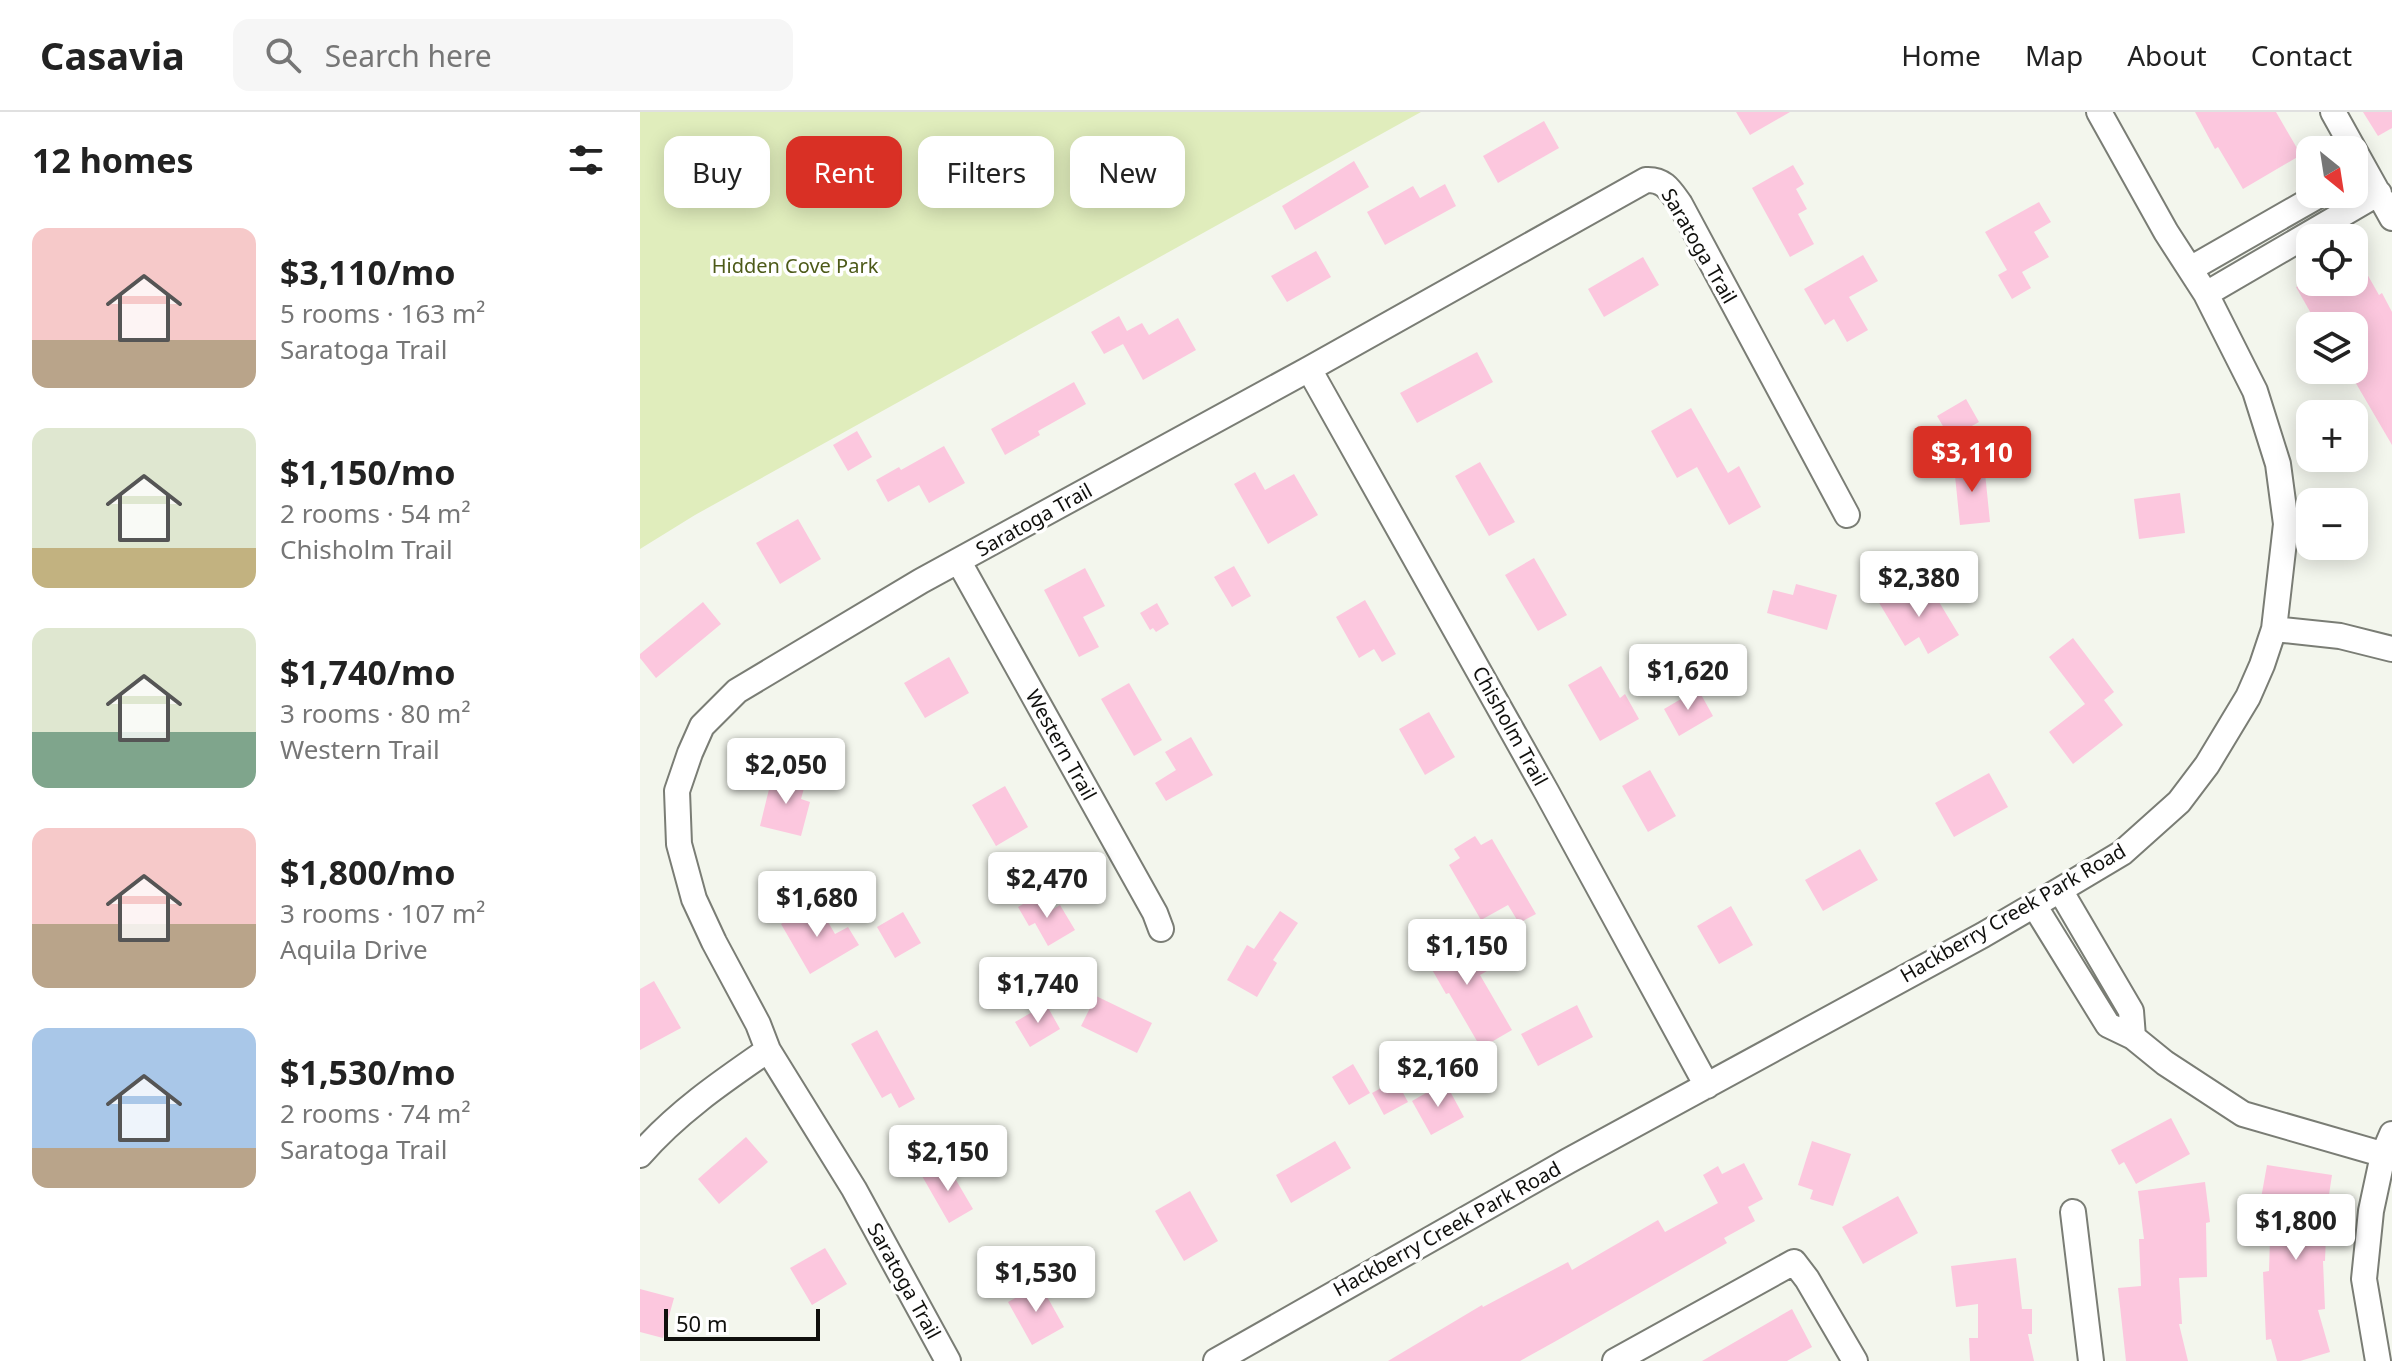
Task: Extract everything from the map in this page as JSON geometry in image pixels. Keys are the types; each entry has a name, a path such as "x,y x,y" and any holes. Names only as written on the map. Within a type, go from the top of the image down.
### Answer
{"street":[{"name":"Hackberry Creek Park Road","path":"1216,1361 1555,1168 2034,905 2122,853 2179,802 2207,765 2248,697 2274,629 2286,524 2278,464 2255,391 2206,294 2166,232 2099,112"},
{"path":"2333,112 2344,136"},
{"name":"Saratoga Trail","path":"948,1361 854,1189 768,1050 758,1024 694,899 679,844 677,791 702,726 737,691 921,581 1646,180 1657,179 1668,186 1680,204 1847,515"},
{"path":"2368,181 2379,193 2392,218"},
{"path":"2206,294 2379,193"},
{"path":"2190,269 2297,208"},
{"name":"Chisholm Trail","path":"1309,369 1539,778 1707,1086"},
{"name":"Western Trail","path":"959,562 1155,913 1161,929"},
{"path":"2274,629 2340,636 2392,649"},
{"path":"2060,890 2131,1011 2133,1037"},
{"path":"2034,905 2108,1025 2133,1037 2165,1063 2243,1114 2389,1149 2371,1211 2364,1279 2378,1361"},
{"path":"2096,1007 2120,993"},
{"path":"640,1155 657,1135 687,1110 768,1050"},
{"path":"2073,1212 2091,1361"},
{"path":"1615,1361 1794,1262 1855,1361"}],"green space":[{"name":"Hidden Cove Park","path":"640,112 1421,112 695,515 640,549"}],"building":[{"path":"1736,112 1790,112 1750,135"},
{"path":"2195,112 2276,112 2296,146 2296,158 2243,189 2218,147 2215,149"},
{"path":"2363,112 2392,112 2392,128 2378,136"},
{"path":"1544,121 1559,148 1498,183 1483,156"},
{"path":"1354,161 1369,187 1295,230 1282,206"},
{"path":"1793,165 1804,184 1796,189 1807,209 1798,214 1814,244 1790,257 1752,188"},
{"path":"1445,184 1456,206 1385,245 1367,212 1413,186 1420,198"},
{"path":"2039,202 2051,222 2034,232 2049,257 2022,272 2031,288 2012,299 1998,275 2007,270 1985,232"},
{"path":"1316,251 1331,277 1287,302 1271,276"},
{"path":"1863,255 1878,281 1849,297 1868,330 1847,342 1834,319 1825,325 1804,289"},
{"path":"1643,257 1659,285 1604,317 1588,289"},
{"path":"2368,276 2379,295 2382,293 2392,312 2392,445 2356,384 2368,384 2368,312 2310,312 2301,296 2368,296"},
{"path":"1119,316 1127,331 1142,323 1149,335 1178,318 1196,350 1143,380 1123,344 1104,354 1091,332"},
{"path":"1477,352 1493,382 1417,423 1400,393"},
{"path":"1074,382 1086,404 1038,431 1040,435 1005,455 991,429"},
{"path":"1966,399 1979,422 1950,438 1937,416"},
{"path":"1691,408 1728,473 1739,466 1761,507 1729,525 1697,467 1677,478 1651,431"},
{"path":"857,431 872,457 848,471 833,445"},
{"path":"944,446 965,483 929,503 919,485 888,502 876,480"},
{"path":"1480,462 1515,522 1489,536 1455,476"},
{"path":"1984,463 1990,522 1960,525 1954,466"},
{"path":"1255,472 1265,490 1294,474 1318,515 1268,544 1234,484"},
{"path":"2180,493 2185,533 2139,539 2134,499"},
{"path":"798,519 821,559 780,584 756,543"},
{"path":"1534,558 1567,615 1538,631 1505,575"},
{"path":"1234,566 1251,596 1232,607 1214,577"},
{"path":"1085,568 1105,606 1083,617 1099,647 1079,657 1044,590"},
{"path":"1796,584 1837,595 1827,630 1767,613 1773,590 1793,595"},
{"path":"1930,587 1959,635 1928,654 1919,637 1905,646 1878,601 1898,589 1905,601"},
{"path":"1365,600 1396,654 1382,662 1374,649 1359,658 1336,617"},
{"path":"703,602 721,624 656,678 640,654"},
{"path":"1157,603 1169,624 1156,632 1153,628 1150,630 1140,613"},
{"path":"2073,638 2114,692 2104,700 2123,725 2073,764 2049,732 2085,704 2049,657"},
{"path":"949,657 969,693 925,718 904,683"},
{"path":"1601,666 1620,698 1625,694 1639,719 1600,741 1568,685"},
{"path":"1129,683 1162,740 1134,756 1101,699"},
{"path":"1698,689 1713,716 1679,736 1664,709"},
{"path":"1429,712 1455,757 1425,775 1399,729"},
{"path":"1191,737 1213,775 1166,801 1155,783 1176,770 1165,752"},
{"path":"1650,770 1676,816 1648,832 1622,786"},
{"path":"773,773 806,781 801,799 810,802 801,836 760,826"},
{"path":"1989,773 2008,807 1954,837 1935,803"},
{"path":"1005,786 1028,827 996,846 972,805"},
{"path":"1475,836 1481,845 1492,839 1536,914 1519,923 1508,905 1481,920 1449,865 1460,858 1454,849"},
{"path":"1860,849 1878,880 1823,911 1805,880"},
{"path":"1040,894 1050,911 1060,905 1075,930 1048,946 1035,923 1029,926 1018,907"},
{"path":"817,903 835,934 848,927 859,945 810,974 781,924"},
{"path":"1731,906 1753,945 1719,964 1697,926"},
{"path":"1280,911 1298,923 1273,960 1277,963 1257,997 1227,980 1247,945 1254,949"},
{"path":"903,912 921,943 895,958 877,927"},
{"path":"1463,929 1487,971 1480,975 1512,1030 1481,1048 1422,952"},
{"path":"654,981 681,1028 640,1050 640,989"},
{"path":"1096,996 1152,1023 1137,1053 1081,1026"},
{"path":"1046,1004 1060,1029 1030,1047 1015,1022"},
{"path":"1577,1005 1593,1037 1538,1066 1521,1034"},
{"path":"877,1030 915,1099 899,1108 891,1093 882,1098 851,1044"},
{"path":"1353,1064 1370,1093 1349,1105 1332,1077"},
{"path":"1396,1080 1408,1102 1384,1115 1372,1093"},
{"path":"1445,1082 1464,1117 1431,1135 1412,1101"},
{"path":"2171,1118 2190,1154 2136,1184 2124,1162 2119,1165 2111,1150"},
{"path":"746,1137 768,1162 719,1204 698,1179"},
{"path":"1335,1141 1351,1168 1291,1203 1276,1175"},
{"path":"1812,1141 1851,1154 1833,1206 1810,1199 1813,1190 1798,1185"},
{"path":"946,1163 973,1209 949,1223 922,1176"},
{"path":"1744,1163 1763,1199 1748,1207 1755,1221 1724,1238 1727,1243 1556,1341 1520,1361 1388,1361 1482,1305 1568,1262 1572,1270 1658,1220 1665,1232 1718,1203 1703,1175 1718,1166 1722,1174"},
{"path":"2267,1165 2332,1175 2323,1234 2326,1234 2323,1261 2325,1309 2318,1310 2330,1352 2300,1361 2277,1361 2271,1339 2266,1340 2263,1272 2269,1271 2271,1206 2260,1204"},
{"path":"2205,1182 2210,1222 2206,1223 2207,1277 2179,1278 2182,1324 2179,1324 2188,1361 2126,1361 2118,1288 2141,1286 2139,1239 2144,1239 2138,1191"},
{"path":"1190,1191 1218,1241 1184,1261 1155,1211"},
{"path":"1898,1196 1918,1233 1863,1264 1842,1227"},
{"path":"825,1248 847,1284 812,1305 790,1268"},
{"path":"2016,1258 2022,1309 2032,1309 2032,1334 2028,1334 2034,1361 1970,1361 1969,1338 1978,1338 1978,1304 1956,1307 1951,1266"},
{"path":"1040,1284 1064,1327 1032,1345 1008,1302"},
{"path":"640,1289 674,1298 663,1338 640,1332"},
{"path":"1792,1309 1812,1347 1787,1361 1702,1361"}]}
